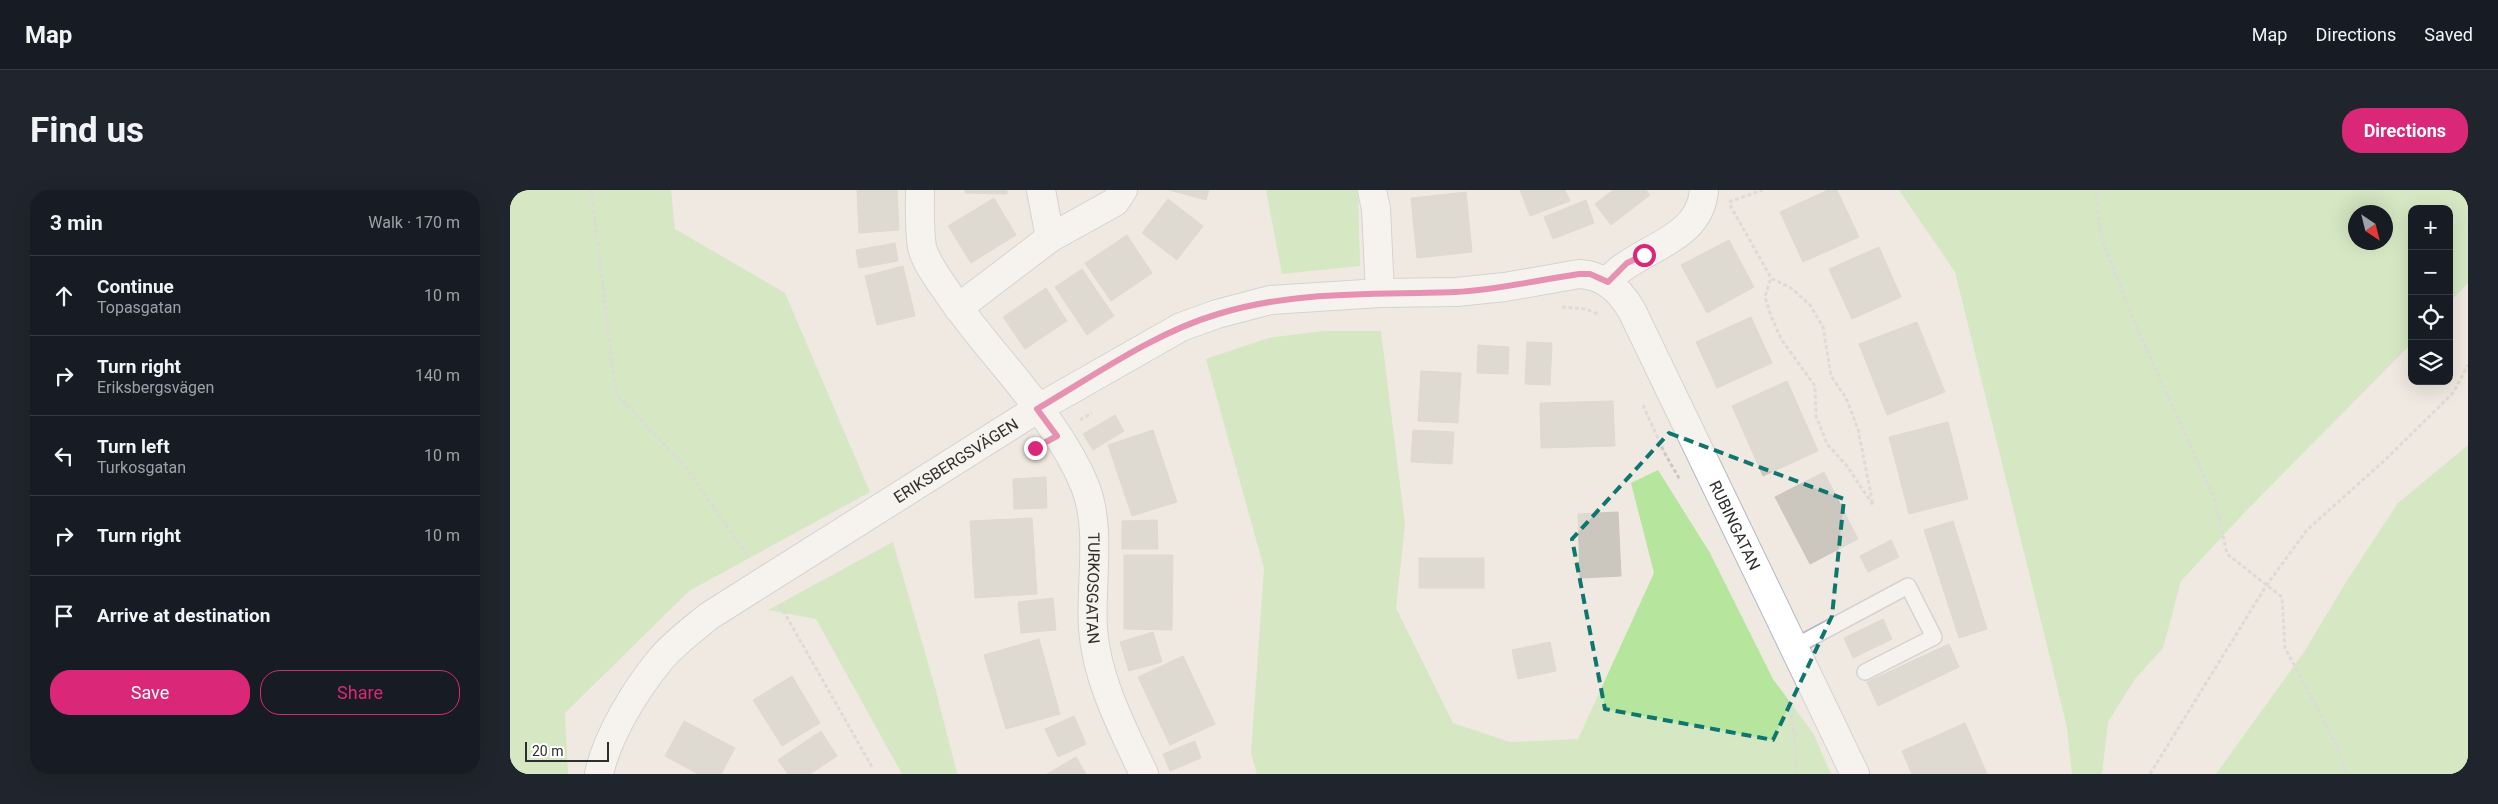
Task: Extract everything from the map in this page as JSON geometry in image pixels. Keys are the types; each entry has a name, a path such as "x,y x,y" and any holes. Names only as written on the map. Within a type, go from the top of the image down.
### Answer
{"street":[{"name":"TURKOSGATAN","path":"920,190 922,248 934,271 958,308 1057,436 1085,487 1093,516 1093,628 1096,655 1110,702 1144,774"},
{"path":"1041,190 1050,238"},
{"path":"958,308 1050,238 1115,202 1124,190"},
{"path":"1372,190 1376,209 1380,293"},
{"path":"1608,282 1627,263 1682,232 1695,218 1702,206 1704,190"},
{"name":"ERIKSBERGSVÄGEN","path":"599,774 627,708 661,659 709,616 1037,409 1141,348 1181,327 1217,314 1270,300 1380,293 1456,292 1505,287 1579,274 1590,274 1608,282"},
{"name":"RUBINGATAN","path":"1608,282 1624,298 1632,311 1855,774"}],"lane":[{"path":"1794,647 1908,586 1934,637 1865,672"}],"path":[{"path":"591,190 616,394 684,465 765,580 812,657 872,767"},
{"path":"2096,190 2101,237 2136,326 2215,500 2227,554 2282,597 2285,648 2335,742 2347,774"},
{"path":"1728,202 1771,278 1791,288 1810,305 1823,327 1832,376 1846,398 1858,429 1872,505 1847,466 1827,444 1816,416 1815,386 1781,340 1771,316 1765,297 1771,278"},
{"path":"1560,307 1586,309 1602,316 1606,321"},
{"path":"2150,774 2266,586 2307,530 2385,460 2452,393 2468,365"},
{"path":"1642,401 1664,452 1684,484"},
{"path":"1057,436 1093,412"},
{"path":"1785,693 1795,736 1796,774"}],"highlighted area":[{"path":"1669,433 1844,499 1832,616 1773,740 1605,709 1572,539"}],"green space":[{"path":"510,190 671,190 675,229 785,293 870,492 689,591 565,713 568,774 510,774"},
{"path":"1266,190 1358,190 1360,266 1282,274"},
{"path":"1899,190 2468,190 2468,283 2453,299 2453,205 2408,205 2408,347 2245,512 2181,581 2163,648 2135,679 2108,722 2102,774 2072,774 2067,727 1955,272"},
{"path":"1323,331 1381,331 1405,525 1396,608 1453,723 1510,742 1578,739 1654,573 1631,483 1658,470 1710,553 1773,679 1813,733 1831,774 1257,774 1251,753 1264,568 1206,359 1269,338"},
{"path":"2468,445 2468,774 2216,774 2304,652 2348,579 2398,503"},
{"path":"893,542 935,687 957,774 902,774 816,619 768,610"}],"building":[{"path":"857,190 897,190 899,230 859,233"},
{"path":"965,190 1007,190 1007,194 965,193"},
{"path":"1169,190 1209,190 1206,200"},
{"path":"1520,190 1565,190 1570,201 1530,216"},
{"path":"1613,190 1646,190 1650,195 1611,225 1595,204"},
{"path":"1828,190 1837,190 1859,237 1803,262 1780,212"},
{"path":"1466,192 1472,252 1417,258 1411,198"},
{"path":"994,198 1016,235 971,263 948,226"},
{"path":"1168,199 1203,226 1177,260 1142,233"},
{"path":"1586,200 1594,223 1553,239 1544,217"},
{"path":"1127,235 1152,273 1111,301 1085,263"},
{"path":"1729,240 1754,287 1707,313 1681,265"},
{"path":"895,243 898,261 859,268 856,250"},
{"path":"1879,247 1901,297 1852,319 1829,269"},
{"path":"903,266 915,316 877,325 865,276"},
{"path":"1082,269 1114,316 1087,335 1055,287"},
{"path":"1046,288 1067,321 1025,349 1003,317"},
{"path":"1751,317 1772,363 1717,388 1696,342"},
{"path":"1917,322 1945,392 1887,415 1859,344"},
{"path":"1527,342 1552,343 1550,385 1525,384"},
{"path":"1478,345 1509,347 1508,374 1477,373"},
{"path":"1421,371 1461,373 1458,423 1418,421"},
{"path":"1787,381 1818,451 1763,476 1732,406"},
{"path":"1613,401 1615,446 1541,448 1540,403"},
{"path":"1115,415 1124,431 1093,450 1083,434"},
{"path":"1948,422 1968,499 1909,514 1889,437"},
{"path":"1153,430 1177,502 1132,516 1108,445"},
{"path":"1413,430 1454,432 1452,464 1411,462"},
{"path":"1824,472 1858,539 1810,564 1775,497"},
{"path":"1046,477 1047,508 1014,509 1013,479"},
{"path":"1618,512 1621,576 1580,578 1578,514"},
{"path":"1032,518 1037,594 975,598 970,521"},
{"path":"1157,520 1158,549 1122,549 1122,521"},
{"path":"1953,521 1987,629 1959,638 1924,530"},
{"path":"1891,540 1899,557 1868,572 1860,556"},
{"path":"1124,555 1173,555 1172,630 1124,629"},
{"path":"1419,558 1484,558 1484,588 1419,588"},
{"path":"1053,598 1056,630 1021,633 1018,602"},
{"path":"1883,619 1892,639 1853,658 1844,638"},
{"path":"1153,632 1162,662 1129,671 1120,642"},
{"path":"1039,639 1060,714 1006,729 984,655"},
{"path":"1550,642 1556,671 1518,679 1512,650"},
{"path":"1949,644 1959,667 1878,706 1867,682"},
{"path":"1183,656 1215,724 1170,745 1138,677"},
{"path":"792,676 820,723 782,746 753,700"},
{"path":"1074,716 1086,744 1058,757 1045,729"},
{"path":"684,721 735,748 721,774 698,774 665,756"},
{"path":"1965,723 1987,774 1912,774 1902,751"},
{"path":"821,731 837,756 810,774 788,774 778,760"},
{"path":"1195,741 1201,758 1170,771 1163,754"},
{"path":"1076,757 1086,774 1047,774"}],"route":[{"path":"1035,448 1057,436 1037,409 1181,327 1217,314 1270,300 1328,295 1456,292 1505,287 1579,274 1590,274 1608,282 1617,270 1644,255"}]}
